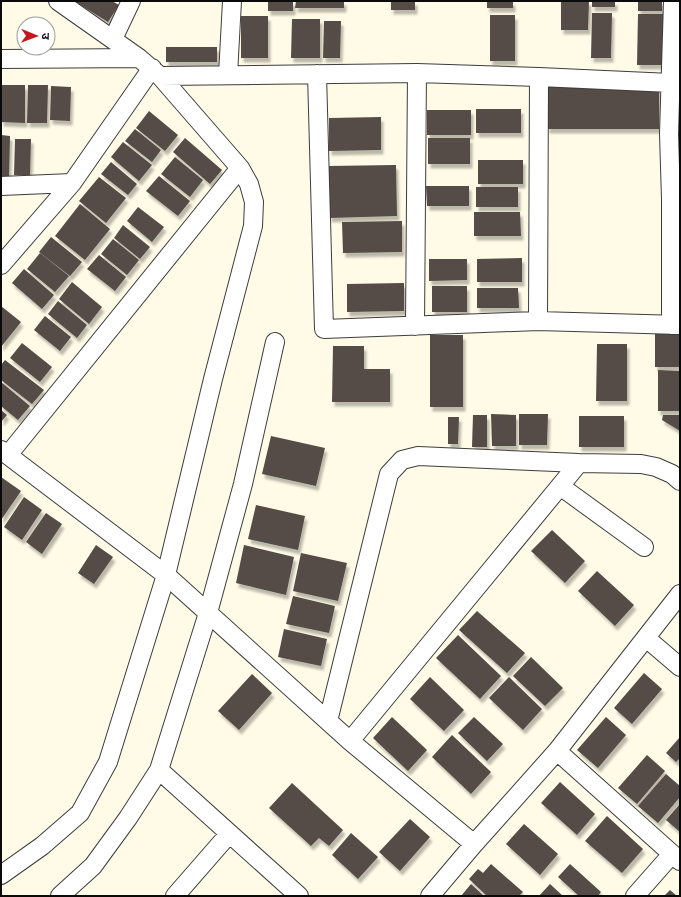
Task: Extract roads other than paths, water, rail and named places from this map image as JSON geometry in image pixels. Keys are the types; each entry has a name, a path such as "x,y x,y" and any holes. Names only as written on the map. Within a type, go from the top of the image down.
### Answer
{"street":[{"path":"1,875 42,846 80,813 108,762 166,575 213,378 254,226 254,202 248,184 240,168 150,68 113,39 58,1"},
{"path":"113,39 130,1"},
{"path":"228,75 232,1"},
{"path":"317,74 324,329 538,321 675,325 676,199 669,134 673,1"},
{"path":"1,59 150,68 228,75 417,73 671,83"},
{"path":"1,266 72,183 150,68"},
{"path":"415,326 417,73"},
{"path":"538,321 539,77"},
{"path":"240,168 5,453 166,575 350,741 474,844"},
{"path":"1,186 72,183"},
{"path":"60,896 93,866 128,818 159,770 208,613 243,484 275,342"},
{"path":"328,721 389,474 402,460 418,456 579,463 641,464 656,467 672,474 680,481"},
{"path":"350,741 579,463"},
{"path":"560,486 644,547"},
{"path":"430,896 474,844 558,751 680,594"},
{"path":"646,638 680,667"},
{"path":"558,751 676,857 635,896"},
{"path":"159,770 299,896"},
{"path":"175,896 229,834"}]}
